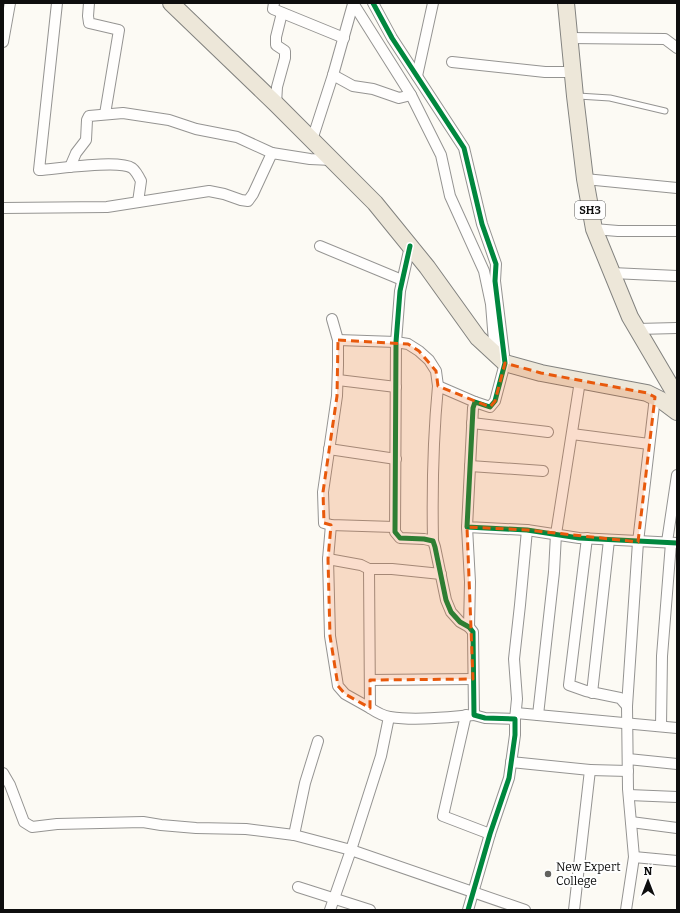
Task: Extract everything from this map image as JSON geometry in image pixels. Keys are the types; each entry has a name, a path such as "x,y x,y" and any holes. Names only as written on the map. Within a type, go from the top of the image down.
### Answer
{"main road":[{"path":"171,3 276,104 375,203 427,268 478,338 500,358 541,374 647,393 677,412"},
{"name":"SH3","path":"566,3 572,72 585,179 594,229 630,317 673,380 677,397"}],"street":[{"path":"3,42 10,3"},
{"path":"57,3 39,170 102,164 124,164 133,168 141,181 138,202"},
{"path":"89,3 89,23 119,30 105,114"},
{"path":"274,3 273,9 344,38"},
{"path":"353,3 411,94 441,155 450,196 484,271 500,358"},
{"path":"312,140 333,75 353,3"},
{"path":"373,3 392,38 464,148 482,224 496,264 495,281 500,358 495,401 490,407 438,386"},
{"path":"417,76 433,3"},
{"path":"276,104 277,88 285,58 285,51 276,45 276,37 282,13"},
{"path":"569,38 665,39 677,48"},
{"path":"452,62 545,72 572,72"},
{"path":"333,75 353,86 373,89 399,98 411,94"},
{"path":"70,167 76,153 86,140 86,120 89,116 123,113 169,120 196,129 237,137 272,153 332,160"},
{"path":"3,208 107,207 209,191 248,201 253,194 272,153"},
{"path":"585,179 677,188"},
{"path":"594,229 618,231 677,231"},
{"path":"320,246 402,280"},
{"path":"410,246 400,291 396,342 396,459 394,527 395,532 400,538 433,541"},
{"path":"612,274 677,276"},
{"path":"332,319 338,340 338,380 323,492 324,523 331,525 394,527"},
{"path":"637,329 677,328"},
{"path":"338,340 396,342 408,344 429,360 436,370 438,386 434,431 432,496 433,541 446,600 451,612 460,622 470,627"},
{"path":"338,380 396,387"},
{"path":"538,715 554,572 556,534 580,381"},
{"path":"626,910 634,857 629,795 627,706 638,542 655,397"},
{"path":"475,402 472,422 467,528 470,582 470,627 473,632 473,679 470,715 443,816 490,834"},
{"path":"472,422 548,432"},
{"path":"572,434 649,444"},
{"path":"329,449 396,459"},
{"path":"470,466 543,471"},
{"path":"661,726 662,656 677,475"},
{"path":"331,525 328,559 330,636 338,686 345,694 378,713 390,717 427,718 470,715 485,718 538,715 677,728"},
{"path":"467,528 527,530 609,540 672,543"},
{"path":"468,910 508,778 511,762 515,735 517,699 514,659 527,530"},
{"path":"587,538 569,685 620,698 627,706"},
{"path":"592,692 609,540"},
{"path":"328,559 361,565 369,569 392,569 441,574"},
{"path":"369,569 370,708"},
{"path":"370,680 473,679"},
{"path":"330,910 381,756 390,717"},
{"path":"294,835 305,783 318,741"},
{"path":"628,759 677,764"},
{"path":"511,762 590,770 628,771"},
{"path":"574,910 590,770"},
{"path":"3,773 10,785 24,822 32,826 143,822 196,828 246,829 294,835 351,850 525,910"},
{"path":"629,795 677,797"},
{"path":"631,822 677,828"},
{"path":"634,857 677,861"},
{"path":"298,887 370,910"}],"lane":[{"path":"575,96 610,98 665,111"}],"highlighted area":[{"path":"338,340 408,344 419,351 436,371 438,386 490,407 495,401 505,363 541,373 647,393 655,397 638,542 527,530 467,527 473,679 370,680 370,708 345,694 338,686 330,636 328,559 331,525 324,523 323,492 337,396"}],"cycle path":[{"path":"373,3 392,38 464,148 482,224 496,264 495,281 505,363 495,401 490,407 475,402 473,408 467,527 527,530 579,538 677,543"},
{"path":"410,246 400,291 396,342 395,532 400,538 433,541 446,600 451,612 460,622 469,627 473,632 474,715 485,718 515,719 515,735 509,778 490,834 468,910"}],"place":[{"name":"New Expert College","path":"548,874"}]}
